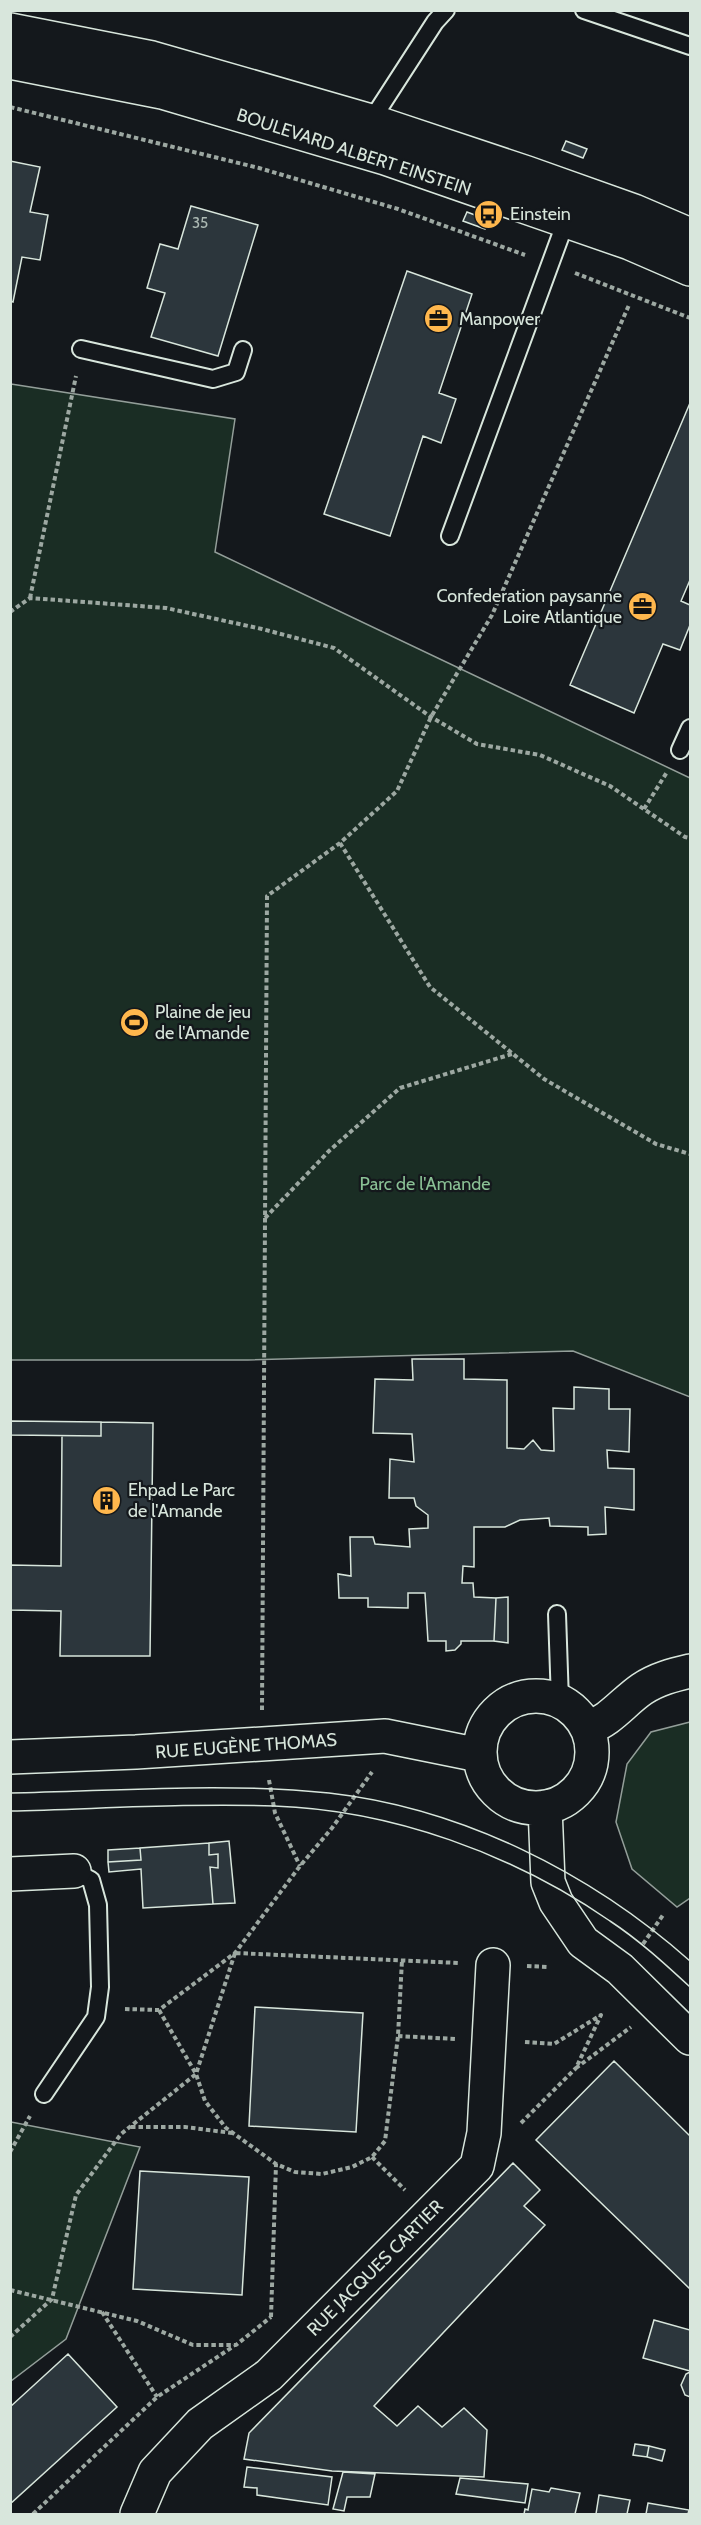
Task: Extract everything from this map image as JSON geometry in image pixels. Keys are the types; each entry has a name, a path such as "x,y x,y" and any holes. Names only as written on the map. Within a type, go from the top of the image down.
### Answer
{"street":[{"name":"BOULEVARD ALBERT EINSTEIN","path":"10,30 152,58 371,121 527,172 634,211 690,235"},
{"name":"BOULEVARD ALBERT EINSTEIN","path":"10,62 162,92 385,158 630,243 690,269"},
{"path":"588,1728 602,1723 641,1689 667,1676 690,1671"},
{"path":"531,1695 560,1701 578,1714 588,1728 593,1748 592,1763 587,1778 572,1796 545,1807 523,1806 503,1798 489,1783 479,1755 480,1741 485,1727 504,1706 531,1695"},
{"name":"RUE EUGÈNE THOMAS","path":"10,1757 262,1745 385,1736 479,1755"},
{"path":"545,1807 548,1882 556,1902 583,1942 620,1969 690,2038"},
{"path":"10,1874 74,1871"},
{"name":"RUE JACQUES CARTIER","path":"137,2514 155,2472 192,2432 268,2375 477,2166 484,2133 489,2041 507,1965"}],"lane":[{"path":"371,121 435,22 446,10"},
{"path":"584,10 690,46"},
{"path":"450,536 566,221"},
{"path":"81,349 213,379 236,372 243,350"},
{"path":"680,750 690,728"},
{"path":"557,1614 560,1701"},
{"path":"44,2094 96,2017 100,1987 98,1905 91,1880 74,1871"}],"path":[{"path":"10,107 139,136 398,209 551,264 690,318"},
{"path":"262,1745 267,896 340,843 397,791 432,717 492,615 629,305"},
{"path":"30,598 81,349"},
{"path":"10,612 30,598 166,608 262,629 334,648 432,717 477,744 540,755 610,786 685,837 690,838"},
{"path":"644,810 680,750"},
{"path":"340,843 430,987 544,1079 657,1144 690,1154"},
{"path":"265,1218 329,1151 400,1088 513,1054"},
{"path":"97,2009 159,2010 235,1953 300,1866 332,1828 374,1769"},
{"path":"275,1813 300,1866"},
{"path":"637,1950 663,1915"},
{"path":"159,2010 196,2074 205,2101 226,2128 276,2164 295,2172 322,2174 352,2167 372,2157 385,2141 398,2036 402,1960 235,1953"},
{"path":"10,2337 52,2299 76,2195 121,2134 196,2074 235,1953"},
{"path":"507,1965 549,1967"},
{"path":"398,2036 554,2044 601,2015 576,2068"},
{"path":"518,2126 576,2068 632,2027"},
{"path":"10,2152 16,2138 44,2094"},
{"path":"131,2127 186,2127 233,2133"},
{"path":"372,2157 428,2215"},
{"path":"268,2375 276,2164"},
{"path":"10,2290 137,2321 193,2345 236,2345"},
{"path":"102,2312 157,2397"},
{"path":"33,2514 157,2397 236,2345 271,2317"}],"green space":[{"name":"Parc de l'Amande","path":"11,384 235,419 215,552 690,778 690,1397 573,1351 248,1360 11,1360"},
{"path":"690,1722 690,1898 677,1907 632,1869 616,1822 627,1764 651,1732"},
{"path":"11,2122 140,2147 66,2339 11,2381"}],"building":[{"path":"566,141 587,149 583,158 562,150"},
{"path":"10,161 40,167 30,212 48,215 40,260 22,257 13,302 10,301"},
{"path":"191,206 258,225 218,356 151,337 165,293 147,288 160,244 178,249"},
{"path":"467,212 488,220 485,229 463,221"},
{"path":"407,271 472,294 439,393 456,399 441,443 423,436 390,536 324,514"},
{"path":"690,403 690,580 681,601 690,605 690,625 680,650 663,644 634,713 570,685"},
{"path":"412,1359 464,1359 464,1379 507,1380 507,1448 524,1449 533,1440 541,1450 554,1451 553,1408 574,1409 574,1387 609,1389 609,1409 630,1409 629,1452 607,1450 608,1468 634,1469 634,1510 605,1507 606,1534 588,1535 588,1527 550,1526 549,1518 520,1520 505,1527 474,1527 474,1567 463,1566 462,1583 473,1583 474,1597 496,1598 494,1641 461,1641 455,1650 446,1651 446,1641 428,1641 425,1593 408,1593 408,1608 368,1607 368,1598 339,1598 338,1574 351,1576 350,1537 373,1537 375,1544 410,1547 409,1529 428,1528 428,1515 416,1506 414,1498 389,1498 390,1459 414,1462 412,1434 373,1433 375,1379 413,1380"},
{"path":"10,1421 101,1422 101,1436 10,1435"},
{"name":"Ehpad Le Parc de l'Amande","path":"101,1422 153,1423 150,1656 60,1656 61,1611 10,1610 10,1565 61,1566 62,1436 101,1436"},
{"path":"508,1597 508,1643 494,1641 496,1598"},
{"path":"229,1841 235,1903 213,1904 210,1867 218,1868 218,1854 209,1855 209,1843"},
{"path":"209,1843 209,1855 218,1854 218,1868 210,1867 213,1904 143,1908 141,1869 109,1872 108,1862 141,1860 140,1848"},
{"path":"140,1848 141,1860 108,1862 108,1850"},
{"path":"255,2007 363,2013 356,2132 249,2126"},
{"path":"614,2061 690,2136 690,2289 536,2140"},
{"path":"513,2163 540,2190 524,2206 545,2225 374,2406 397,2426 418,2406 442,2427 464,2408 487,2430 484,2477 332,2471 244,2459 249,2433"},
{"path":"140,2171 249,2177 242,2295 133,2289"},
{"path":"654,2320 690,2330 690,2371 643,2358"},
{"path":"68,2354 117,2407 10,2504 10,2407"},
{"path":"690,2372 690,2397 685,2395 681,2385 686,2374"},
{"path":"635,2444 649,2446 647,2457 633,2455"},
{"path":"649,2446 665,2450 662,2461 647,2457"},
{"path":"247,2467 332,2477 328,2505 257,2495 257,2488 244,2487"},
{"path":"343,2472 375,2474 370,2497 347,2497 344,2511 333,2509"},
{"path":"460,2478 528,2484 525,2503 456,2494"},
{"path":"551,2488 580,2493 575,2514 524,2514 525,2509 528,2510 532,2489 549,2492"},
{"path":"599,2495 630,2500 627,2514 596,2514"},
{"path":"648,2503 689,2510 688,2514 646,2514"}],"tram line":[{"path":"10,1793 250,1788 329,1793 379,1801 428,1813 476,1830 567,1873 652,1929 690,1961"},
{"path":"10,1811 175,1806 274,1806 318,1809 407,1826 492,1856 573,1897 631,1936 690,1987"}],"place":[{"name":"Einstein","path":"489,214"},
{"name":"Manpower","path":"438,319"},
{"name":"Confederation paysanne Loire Atlantique","path":"643,606"},
{"name":"Plaine de jeu de l'Amande","path":"134,1022"},
{"name":"Ehpad Le Parc de l'Amande","path":"107,1500"}]}
